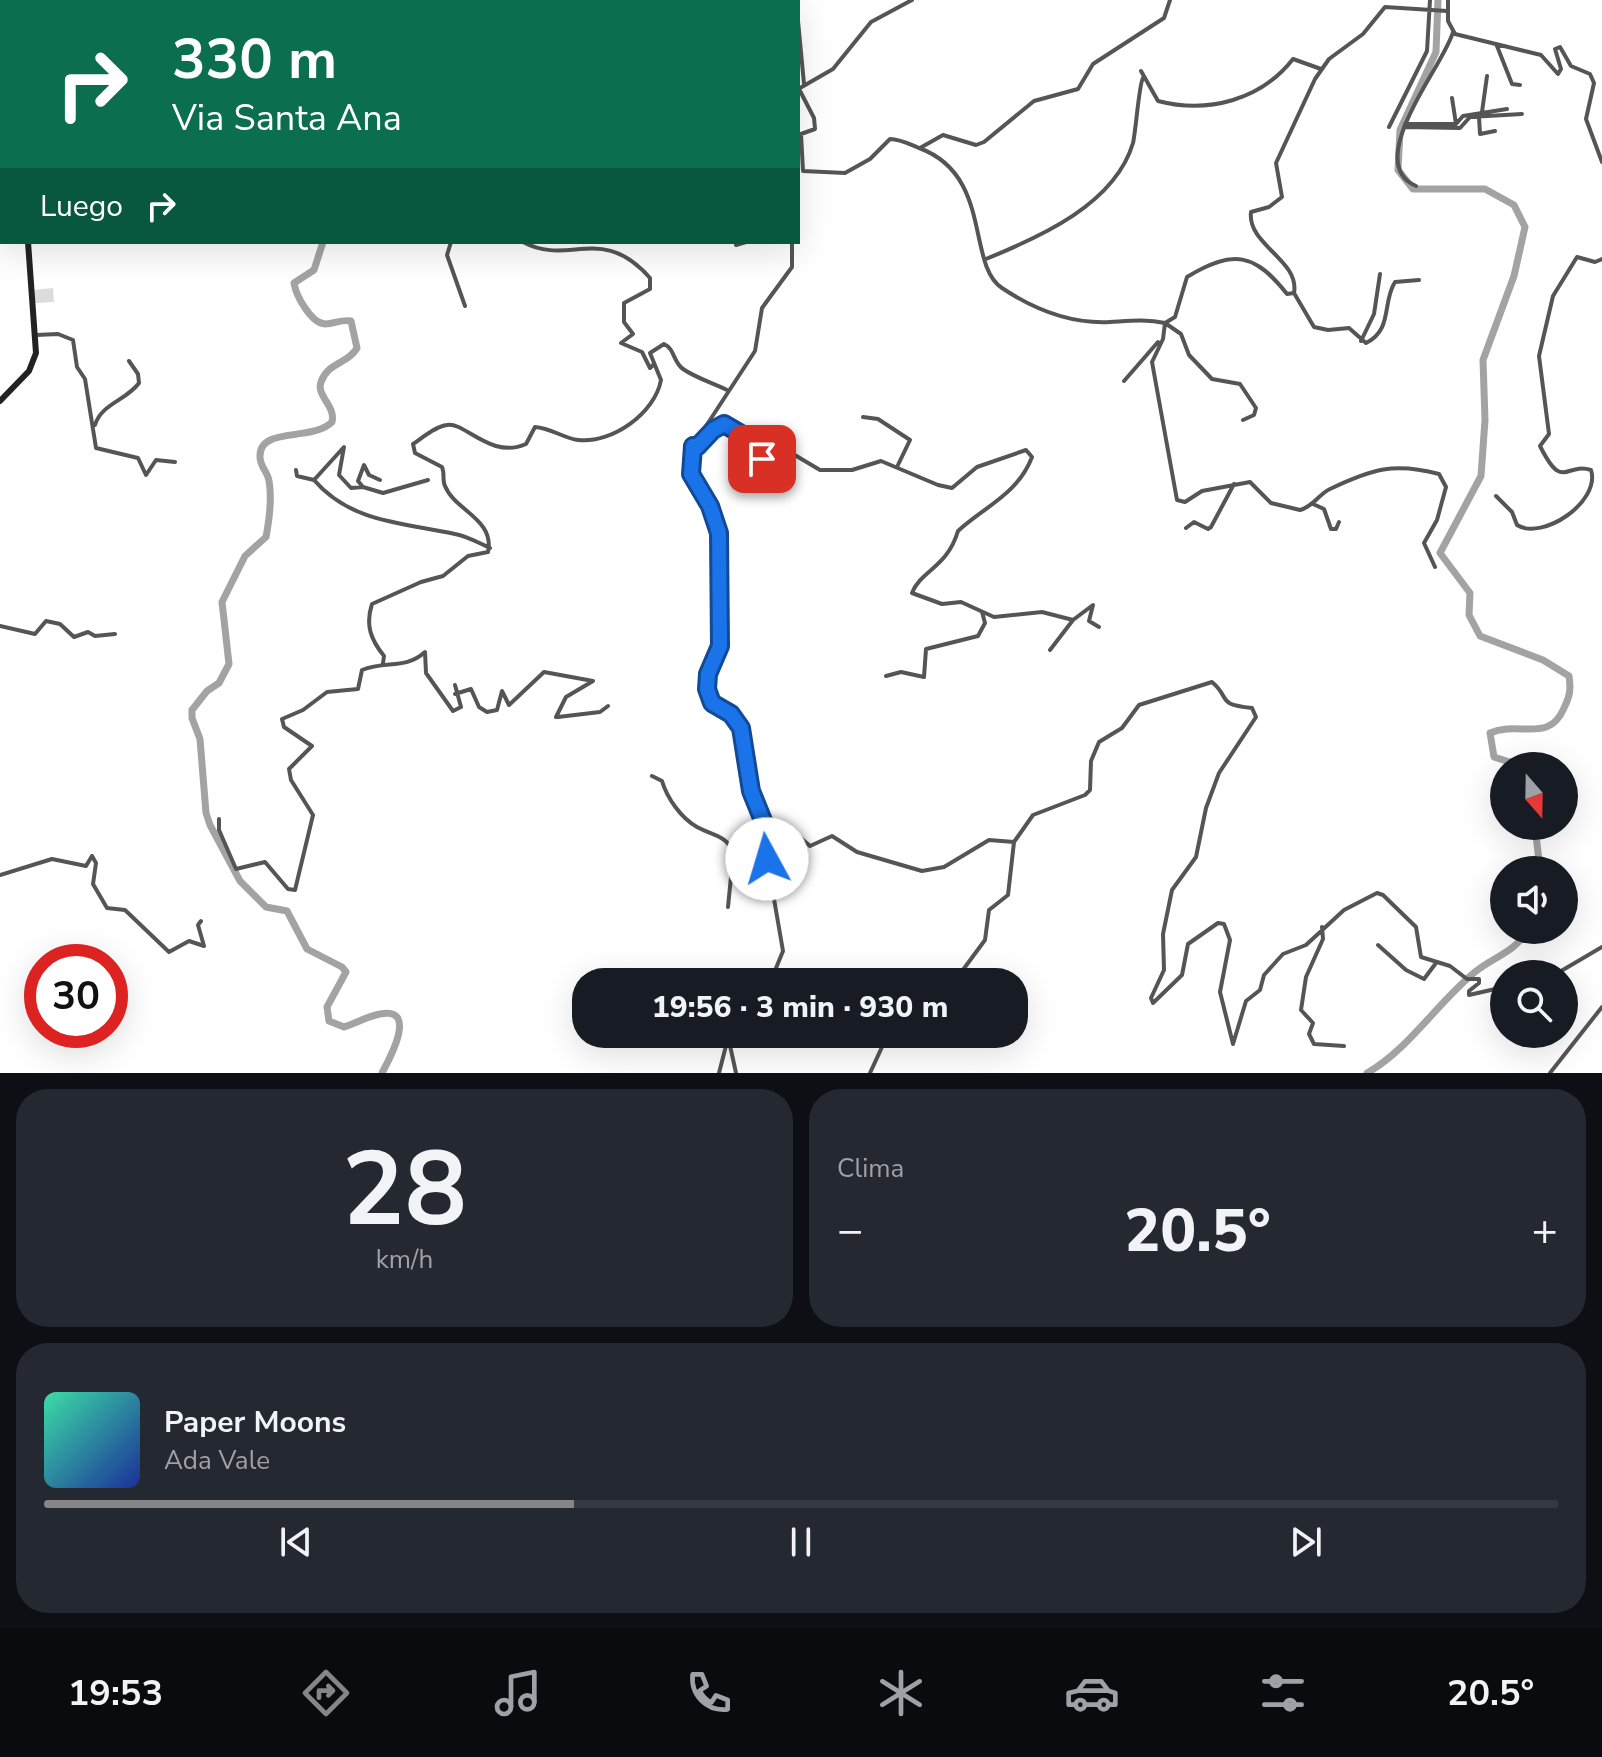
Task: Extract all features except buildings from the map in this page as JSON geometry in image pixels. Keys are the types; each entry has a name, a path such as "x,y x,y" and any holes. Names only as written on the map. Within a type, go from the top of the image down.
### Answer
{"street":[{"path":"912,0 871,22 833,69 800,86 815,127 800,134 803,171 845,173 870,159 890,139 940,156 952,170 973,210 986,259 998,285 1047,313 1075,321 1150,319 1165,323 1181,334 1189,355 1212,379 1240,384 1246,390 1255,402 1256,412 1243,420"},
{"path":"920,148 943,135 976,145 984,142 1034,101 1078,89 1093,64 1164,18 1170,0"},
{"path":"1389,127 1427,51 1430,0"},
{"path":"1416,186 1409,183 1398,164 1404,126 1453,32 1445,11 1448,0"},
{"path":"1419,280 1395,282 1387,316 1377,336 1366,343 1349,328 1328,330 1314,327 1294,293 1290,272 1252,225 1251,212 1269,207 1282,197 1276,163 1321,69 1340,49 1363,34 1385,7 1445,11"},
{"path":"1453,32 1497,46 1541,55 1558,74 1561,69 1555,49 1560,47 1571,66 1590,74 1594,83 1586,119 1602,162"},
{"path":"1497,46 1512,84 1520,85"},
{"path":"1141,71 1158,101 1204,107 1225,104 1268,84 1293,59 1321,69"},
{"path":"1487,76 1480,134 1495,131"},
{"path":"986,259 1020,245 1092,202 1128,160 1143,78"},
{"path":"1452,98 1456,124"},
{"path":"1404,126 1456,124 1463,116 1507,109"},
{"path":"1404,126 1460,128 1466,119 1480,114 1522,114"},
{"path":"0,401 33,363 36,335 27,244"},
{"path":"450,244 447,255 465,306"},
{"path":"527,244 536,249 605,247 626,255 641,268 650,278 650,289 624,303 624,322 633,334 621,343 642,352 650,368 654,364"},
{"path":"776,968 783,951 766,880 766,828 751,791 741,728 731,714 712,703 707,689 708,674 720,646 719,533 710,506 691,474 693,446 755,351 762,308 792,267 792,244"},
{"path":"1496,496 1512,512 1517,525 1530,529 1576,511 1589,492 1593,478 1591,470 1561,472 1552,468 1540,446 1549,434 1544,382 1538,362 1553,296 1569,266 1577,257 1595,262 1602,259"},
{"path":"1165,323 1175,317 1187,277 1215,263 1249,261 1272,273 1287,294 1294,293"},
{"path":"1361,341 1366,338 1374,314 1380,274"},
{"path":"1165,323 1163,339 1152,362 1175,497 1185,502 1202,491 1234,484 1254,484 1276,506 1300,510 1331,488 1389,466 1439,474 1446,487 1445,495 1437,520 1424,543 1435,567"},
{"path":"36,335 58,334 73,340 77,367 85,379 96,448 138,458 146,475 156,460 175,462"},
{"path":"1124,381 1134,365 1163,339"},
{"path":"490,548 481,521 445,488 442,467 415,453 413,444 446,424 454,425 470,436 512,448 526,444 535,427 550,428 582,441 611,433 643,415 650,405 660,385 649,357 651,350 660,345 669,346 682,369 727,390"},
{"path":"94,427 101,412 131,393 139,383 138,374 129,361"},
{"path":"863,417 878,419 910,440 897,467"},
{"path":"693,446 699,446 713,430 727,425 755,443 766,480 774,476 788,451 820,470 852,470 881,461 952,488 977,467 1022,450 1030,453 1021,479 986,513 958,531 952,552 911,591 942,604 961,602 994,617 1042,612 1073,620"},
{"path":"314,480 344,447 341,480 351,488 363,487 383,493 428,480"},
{"path":"363,487 358,481 364,465 369,475 380,480"},
{"path":"296,470 297,476 314,480 343,507 421,530 457,534 490,548"},
{"path":"1186,528 1194,522 1208,529 1211,527 1234,484"},
{"path":"1311,505 1324,509 1331,529 1336,529 1339,522"},
{"path":"383,663 367,624 372,604 421,582 443,576 463,558 488,552 490,548"},
{"path":"1050,650 1073,620 1093,605 1089,621 1099,627"},
{"path":"886,676 901,672 924,677 926,649 978,636 985,623 980,610"},
{"path":"0,626 35,634 46,621 60,624 74,637 88,632 95,636 115,634"},
{"path":"219,819 219,830 236,869 265,862 288,889 295,890 313,815 291,780 289,769 312,746 284,727 282,721 327,692 358,689 362,670 383,663 393,666 413,662 427,652 424,669 453,711 461,707 455,685"},
{"path":"455,694 471,689 479,707 487,712 497,710 502,691 509,705 536,677 550,671 593,681 566,697 556,717 592,714 608,706"},
{"path":"964,968 985,940 989,910 1008,895 1014,867 1014,842 1033,815 1085,795 1090,790 1091,761 1099,742 1122,728 1139,705 1212,682 1228,705 1252,708 1256,717 1219,773 1206,808 1196,857 1172,890 1163,934 1164,970 1151,1001 1157,1003 1182,975 1188,944 1218,923 1224,924 1230,940 1220,992 1233,1044 1246,1001 1260,990 1264,975 1283,954 1306,945 1322,927 1353,904 1380,893 1416,927 1421,957 1459,972 1467,979 1478,979 1479,982 1469,991 1471,996 1490,991"},
{"path":"652,776 662,781 666,795 695,827 720,834 727,842 736,864 731,877 728,907"},
{"path":"766,828 786,842 795,833 810,846 826,838 837,838 857,852 922,871 944,867 989,840 1014,842"},
{"path":"0,875 52,859 86,866 92,856 96,863 93,884 107,908 125,910 169,952 189,941 203,947 198,925 201,921"},
{"path":"1322,927 1323,939 1306,977 1301,1010 1313,1023 1309,1034 1314,1044 1344,1046"},
{"path":"1378,945 1406,970 1424,979 1436,963"},
{"path":"1578,961 1602,947"},
{"path":"1550,1073 1602,1007"},
{"path":"719,1073 725,1048"},
{"path":"732,1048 736,1073"},
{"path":"870,1073 882,1048"}],"shaded area":[{"path":"53,288 54,302 35,303 34,290"}],"waterway":[{"path":"1438,0 1436,52 1400,130 1398,170 1413,189 1485,189 1514,205 1525,227 1514,276 1483,360 1485,420 1481,476 1440,553 1470,593 1469,615 1480,636 1543,660 1569,676 1570,689 1558,719 1550,725 1490,733 1493,752"},
{"path":"322,244 314,270 294,283 295,288 305,308 320,322 351,321 357,348 328,370 321,382 321,392 331,411 332,422 312,432 268,441 262,447 260,461 268,478 270,494 266,537 245,556 222,602 229,664 219,683 207,691 192,710 192,718 200,739 206,813 240,881 266,907 287,911 307,949 346,972 327,1007 329,1021 344,1027 380,1014 392,1014 398,1018 398,1036 382,1073"},
{"path":"1537,840 1538,856"},
{"path":"1367,1073 1396,1052 1461,984 1515,944"}],"route":[{"path":"762,459 753,441 724,424 713,430 697,447 693,446 690,470 701,496 710,506 719,533 717,619 720,646 706,684 712,703 731,714 741,728 751,791 766,828 767,859"}]}
